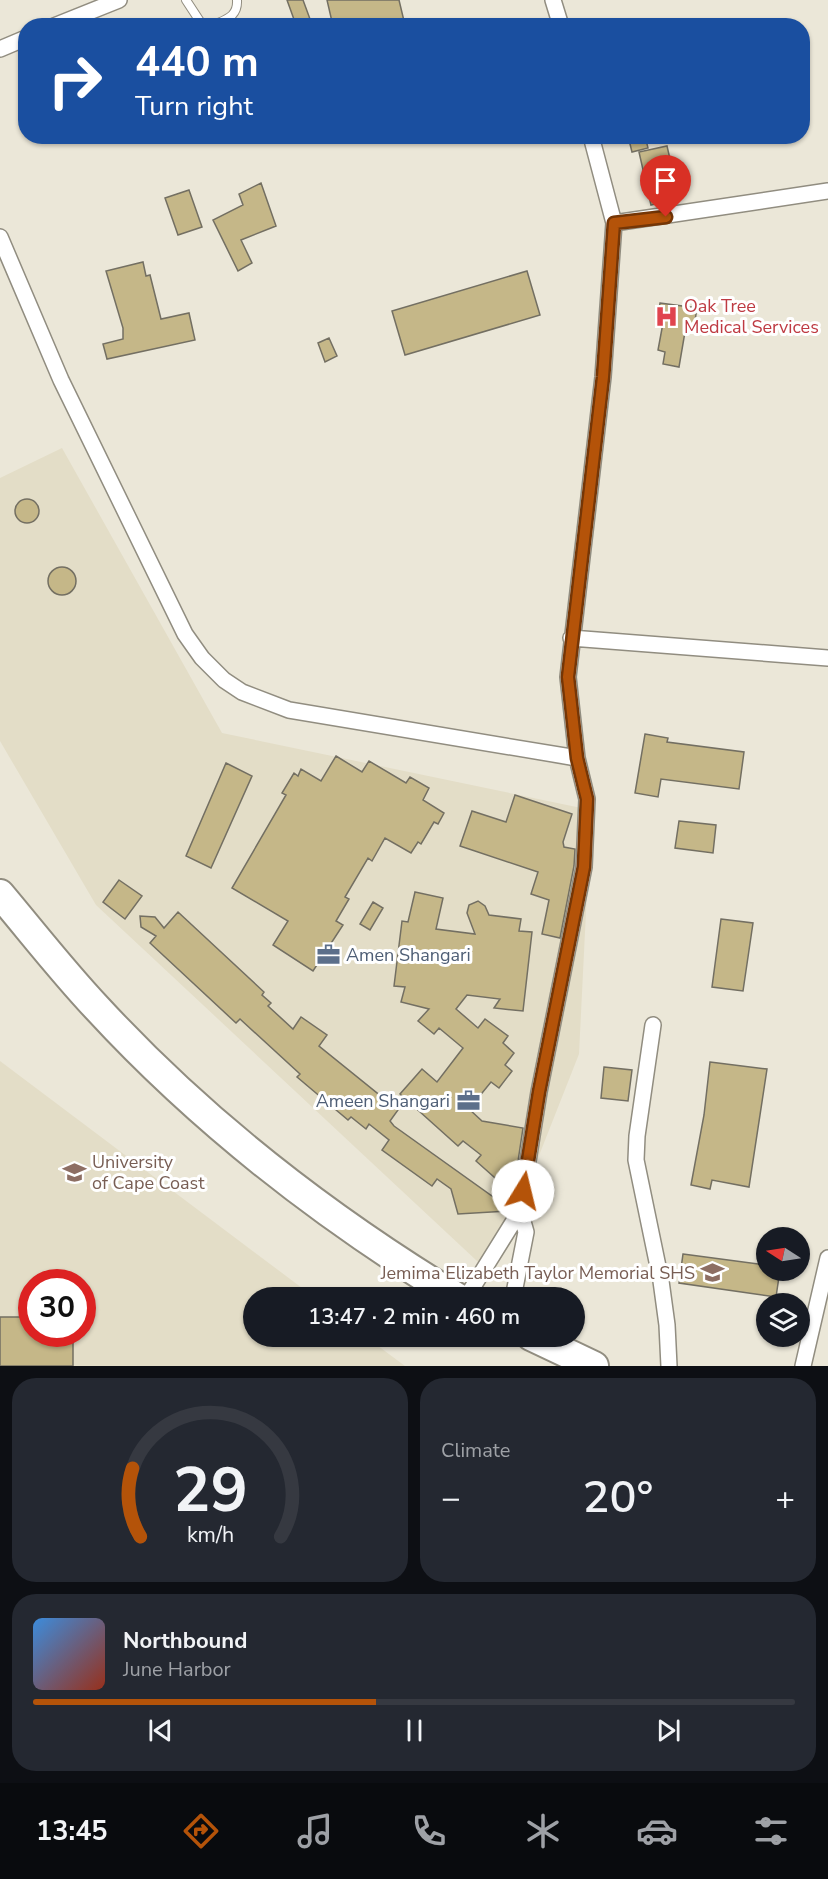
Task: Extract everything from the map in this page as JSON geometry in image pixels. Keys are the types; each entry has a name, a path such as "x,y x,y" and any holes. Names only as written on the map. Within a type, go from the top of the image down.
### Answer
{"highway":[{"path":"0,894 97,1008 157,1069 223,1129 344,1226 441,1287"},
{"path":"554,1347 594,1366"}],"street":[{"path":"74,18 119,0"},
{"path":"554,0 559,18"},
{"path":"0,49 18,41"},
{"path":"473,1287 520,1211 539,1092 584,867 587,799 577,758 568,677 603,377 614,223 593,144"},
{"path":"614,223 828,191"},
{"path":"0,237 61,380 185,634 202,658 224,680 242,692 289,710 577,758"},
{"path":"572,638 828,658"},
{"path":"653,1025 637,1136 636,1160 661,1281 668,1325 669,1366"},
{"path":"515,1287 526,1232 520,1211"},
{"path":"803,1366 828,1258"}],"lane":[{"path":"186,0 198,18"},
{"path":"229,18 237,10 237,0"}],"shaded area":[{"path":"62,448 222,733 591,810 579,1054 492,1275 96,905 0,741 0,478"},
{"name":"University of Cape Coast","path":"0,1061 301,1287 243,1287 243,1347 379,1347 405,1366 0,1366"}],"building":[{"path":"287,0 303,0 310,18 293,18"},
{"path":"327,0 399,0 403,18 331,18"},
{"path":"630,144 647,144 648,148 632,152"},
{"path":"667,146 679,198 651,205 639,152"},
{"path":"261,183 276,226 241,240 252,263 238,271 213,220 243,205 239,194"},
{"path":"189,190 202,227 178,235 165,198"},
{"path":"143,262 146,276 150,275 161,319 189,313 195,340 107,359 103,344 123,339 123,328 106,271"},
{"path":"527,271 540,315 405,355 392,311"},
{"path":"660,303 697,308 694,327 686,326 679,367 663,364 665,352 658,350 663,323 657,322"},
{"path":"329,338 337,356 325,362 318,343"},
{"path":"27,499 36,502 39,511 36,520 27,523 18,520 15,511 18,502"},
{"path":"62,567 72,571 76,581 72,591 62,595 52,591 48,581 52,571"},
{"path":"645,734 668,738 667,742 744,752 739,789 661,779 658,797 635,793"},
{"path":"336,756 362,772 369,761 406,783 410,777 429,788 423,800 444,813 438,824 434,822 421,844 418,842 411,853 385,838 372,861 368,858 345,897 349,899 336,921 343,925 313,971 273,945 288,921 232,888 286,795 282,793 294,773 298,776 301,769 321,781"},
{"path":"226,763 252,776 211,868 186,856"},
{"path":"515,795 572,814 563,842 564,847 575,849 574,866 560,938 542,934 549,900 531,894 538,872 460,846 472,811 506,822"},
{"path":"679,821 716,825 713,853 675,848"},
{"path":"119,880 142,896 125,919 103,902"},
{"path":"415,892 443,898 436,929 475,934 467,913 469,905 478,901 485,906 489,915 521,919 519,931 532,932 523,1011 494,1008 500,999 467,995 456,1009 478,1028 485,1019 508,1036 503,1043 514,1053 505,1065 512,1071 499,1088 491,1082 469,1109 482,1121 523,1128 513,1194 476,1161 481,1155 463,1141 458,1146 400,1094 422,1069 437,1082 463,1048 439,1028 434,1034 418,1021 429,1009 401,1002 405,987 394,986 402,921 408,922"},
{"path":"373,902 383,908 370,930 360,924"},
{"path":"178,912 264,992 262,995 271,1003 268,1006 293,1029 301,1017 327,1035 319,1046 398,1110 390,1121 394,1126 510,1209 458,1214 451,1189 437,1179 432,1186 382,1150 389,1140 369,1124 366,1129 351,1117 348,1120 297,1077 300,1074 240,1019 236,1023 150,943 156,936 141,927 140,916 155,917 164,928"},
{"path":"721,919 753,923 743,991 712,987"},
{"path":"710,1062 767,1069 749,1187 712,1180 710,1189 691,1185 704,1115"},
{"path":"604,1067 632,1070 628,1101 601,1098"},
{"path":"683,1254 756,1264 756,1281 778,1281 777,1293 756,1294 679,1283"},
{"path":"0,1317 18,1317 18,1347 73,1347 73,1366 0,1366"}],"place":[{"name":"Oak Tree Medical Services","path":"666,316"},
{"name":"Amen Shangari","path":"328,955"},
{"name":"Ameen Shangari","path":"468,1101"},
{"name":"University of Cape Coast","path":"74,1172"},
{"name":"Jemima Elizabeth Taylor Memorial SHS","path":"713,1273"}],"route":[{"path":"523,1191 539,1092 584,867 587,839 587,799 577,758 568,677 603,377 614,223 666,217"}]}
